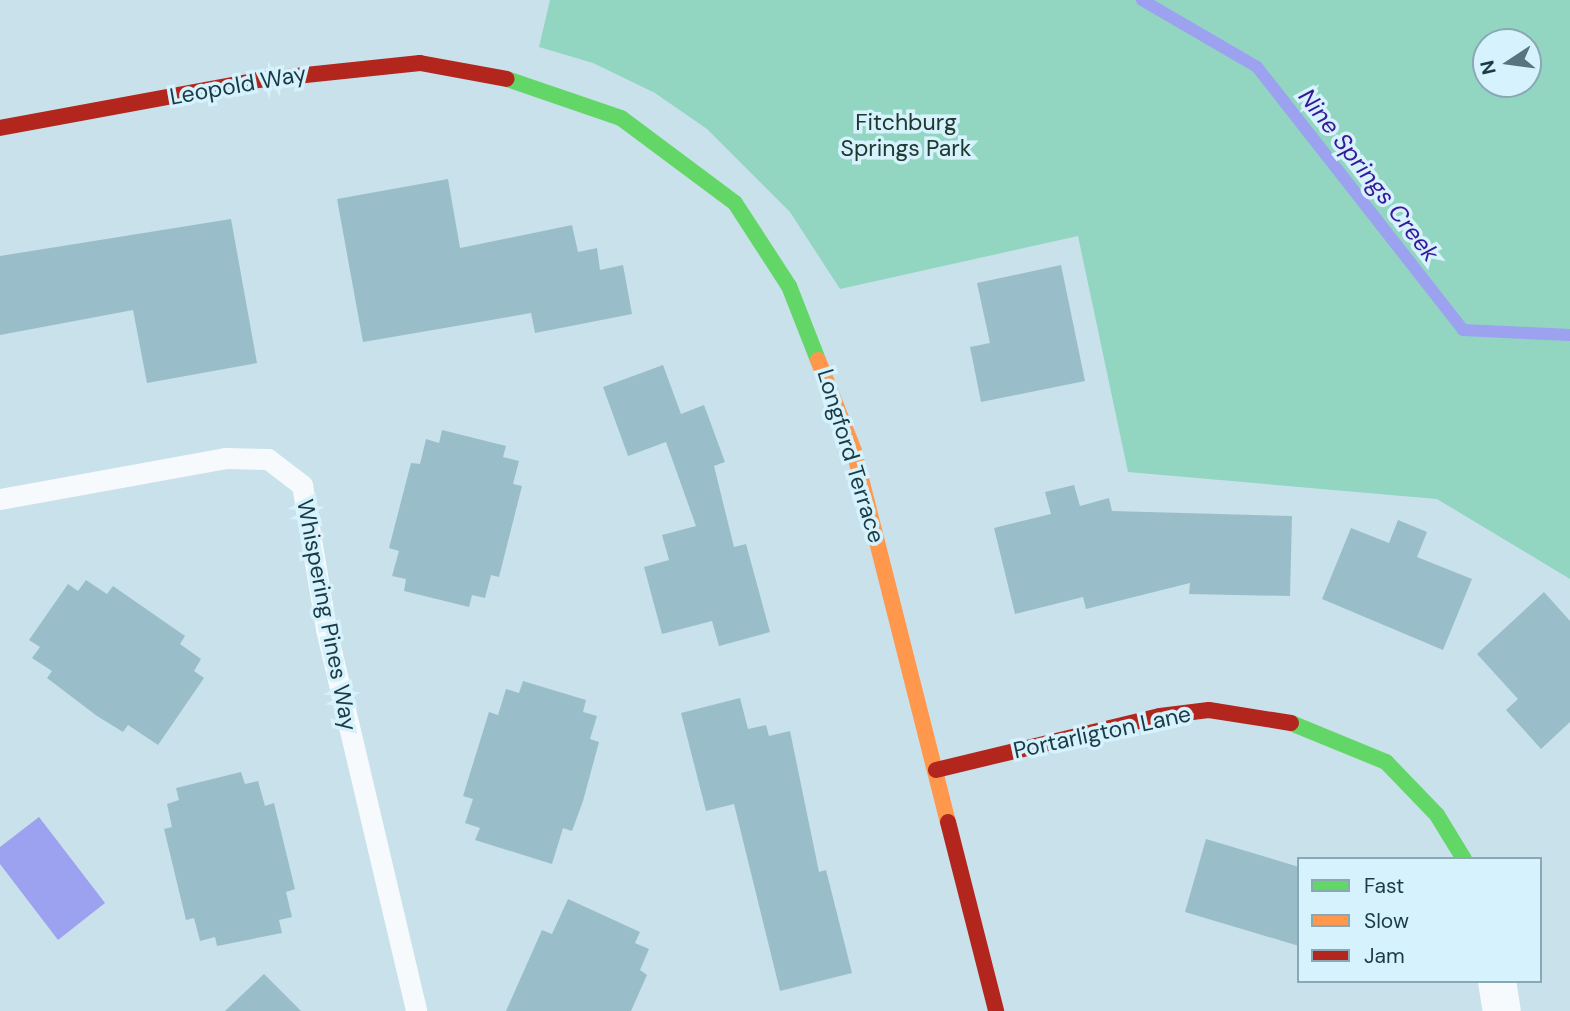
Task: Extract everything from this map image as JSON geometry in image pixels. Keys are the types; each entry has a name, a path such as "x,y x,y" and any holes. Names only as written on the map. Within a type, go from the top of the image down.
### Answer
{"street":[{"name":"Leopold Way","path":"0,128 353,67 420,63 478,72"},
{"name":"Longford Terrace","path":"478,72 532,84 621,118 735,203 768,251 810,331 850,439 996,1011"},
{"name":"Portarligton Lane","path":"936,770 1160,716 1209,710 1259,714 1319,730 1385,762 1437,815 1463,857"},
{"path":"1497,983 1502,1011"}],"lane":[{"name":"Whispering Pines Way","path":"0,499 226,458 268,459 302,485 326,629 416,1011"}],"green space":[{"name":"Fitchburg Springs Park","path":"550,0 1570,0 1570,579 1437,499 1128,472 1078,236 840,289 790,212 707,129 655,93 593,63 539,47"}],"water":[{"path":"39,817 105,903 58,940 0,864 0,847"}],"building":[{"path":"448,179 460,248 572,225 578,252 597,248 600,270 623,265 632,314 535,333 531,313 363,342 337,199"},
{"path":"231,219 257,363 147,383 133,310 0,335 0,256"},
{"path":"1061,265 1085,381 981,402 970,347 990,343 977,283"},
{"path":"663,365 681,414 704,405 725,462 714,466 734,547 746,544 770,632 719,646 712,621 662,634 644,567 669,560 662,535 696,526 666,442 628,456 603,387"},
{"path":"442,430 506,446 503,457 519,461 513,484 522,486 499,577 491,575 485,598 472,595 469,607 404,591 406,579 392,576 399,551 389,548 411,463 420,464 426,439 439,443"},
{"path":"1074,485 1080,506 1109,498 1112,511 1292,516 1290,596 1189,594 1190,583 1086,609 1083,597 1015,614 994,528 1051,514 1045,492"},
{"path":"1398,520 1427,532 1417,557 1472,579 1443,650 1322,599 1351,528 1389,543"},
{"path":"86,580 107,594 113,586 185,636 180,644 201,659 194,671 204,678 158,745 128,725 123,732 97,716 47,678 52,671 32,658 40,647 29,640 68,584 78,591"},
{"path":"1544,592 1570,621 1570,722 1541,749 1506,710 1518,699 1477,654"},
{"path":"523,681 586,700 583,712 597,716 590,739 599,742 583,801 572,831 563,828 552,864 475,840 480,828 465,823 473,799 463,796 489,712 498,715 506,689 519,693"},
{"path":"740,698 748,729 766,725 769,736 790,731 819,872 826,870 852,973 780,991 734,804 706,811 681,713"},
{"path":"241,772 245,784 258,781 265,806 274,803 295,889 286,892 292,917 279,920 282,933 217,946 215,937 200,941 194,918 186,920 164,829 172,827 167,804 179,800 176,788"},
{"path":"1206,839 1297,866 1297,945 1185,912"},
{"path":"568,899 640,932 635,943 649,949 640,970 647,975 631,1011 506,1011 542,930 552,934"},
{"path":"264,974 301,1011 225,1011"}],"waterway":[{"name":"Nine Springs Creek","path":"1142,0 1257,67 1463,330 1570,335"}],"traffic: fast":[{"path":"507,79 621,118 735,203 789,286 818,360"},
{"path":"1291,723 1386,762 1437,815 1463,857"}],"traffic: slow":[{"path":"818,360 854,451 948,822"}],"traffic: jam":[{"path":"0,128 258,80 420,63 507,79"},
{"path":"936,770 1160,716 1209,710 1291,723"},
{"path":"948,822 996,1011"}]}
